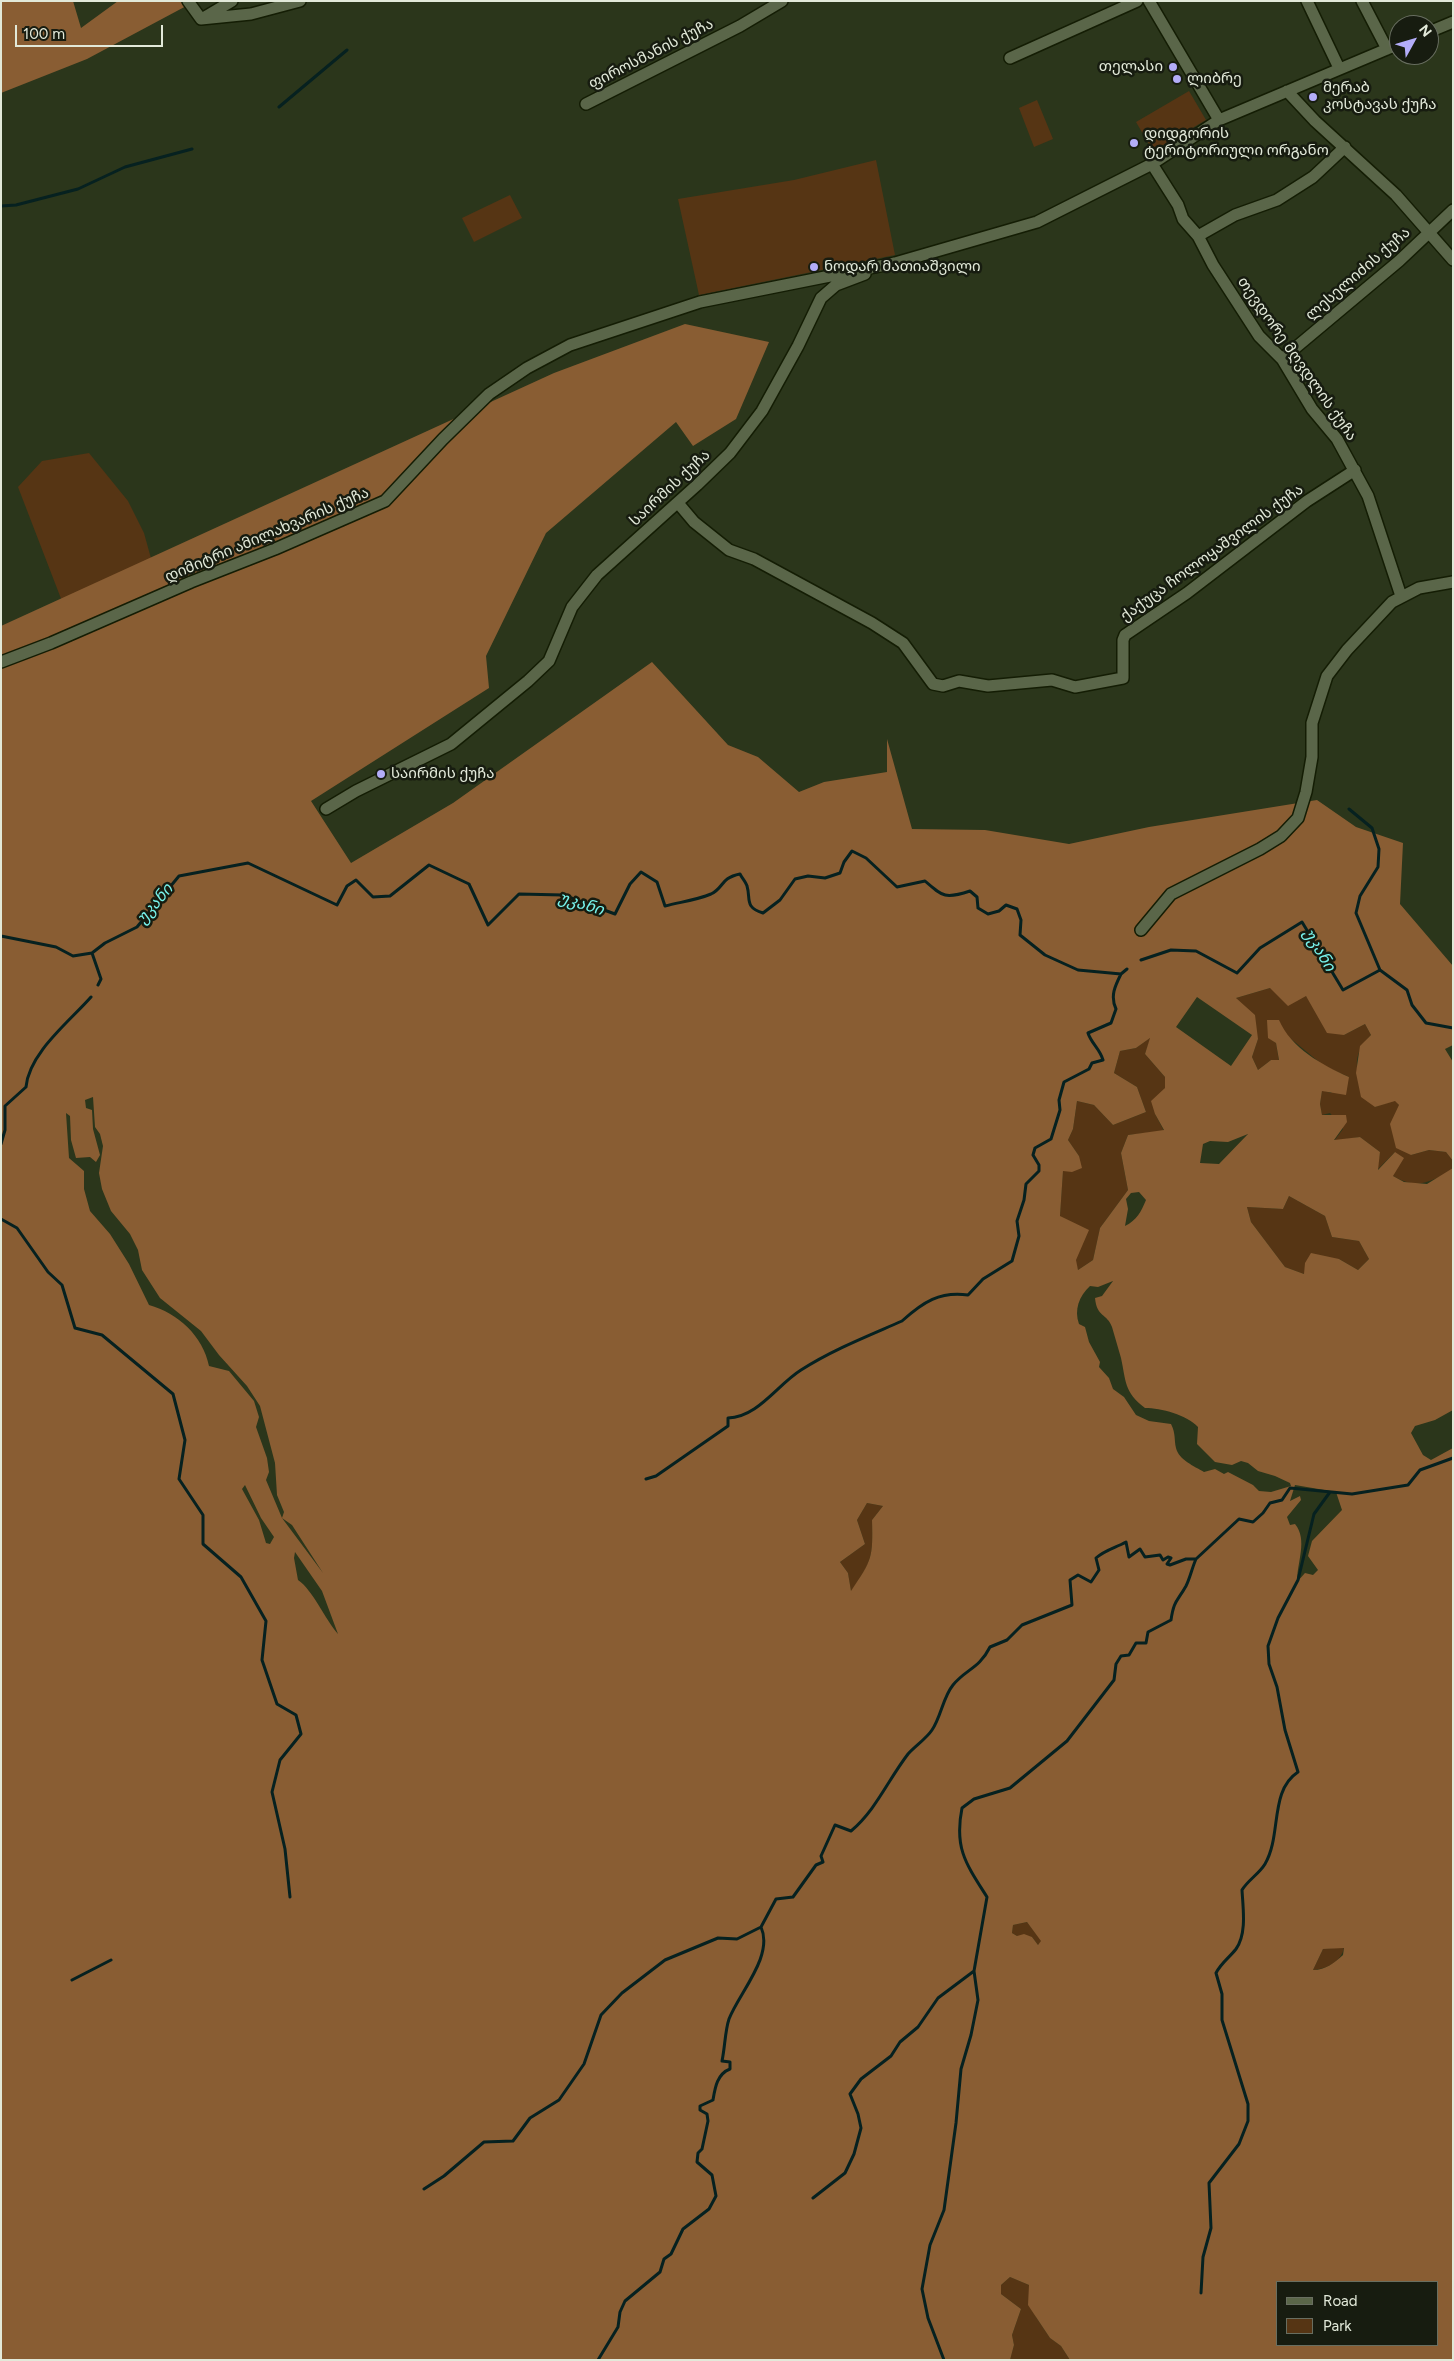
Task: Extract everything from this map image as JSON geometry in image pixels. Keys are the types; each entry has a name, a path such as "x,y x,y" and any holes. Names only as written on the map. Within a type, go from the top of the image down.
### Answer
{"street":[{"path":"188,1 201,19"},
{"path":"201,19 232,1"},
{"path":"201,19 251,14 300,1"},
{"name":"ფიროსმანის ქუჩა","path":"586,104 740,26 782,1"},
{"path":"1010,58 1137,1"},
{"path":"1149,1 1219,120"},
{"path":"1307,1 1339,68"},
{"path":"1362,1 1387,49"},
{"path":"1439,28 1453,22"},
{"name":"დიმიტრი ამილახვარის ქუჩა","path":"1,662 51,643 191,582 275,550 385,501 443,439 489,394 527,368 570,345 700,302 895,263 1037,222 1152,164 1219,120 1387,49"},
{"path":"1287,91 1315,121 1345,146 1396,195 1453,260"},
{"path":"1198,236 1235,215 1277,200 1313,177 1345,146"},
{"name":"თევდორე მღვდლის ქუჩა","path":"1152,164 1178,205 1183,219 1198,236 1213,265 1259,336 1282,359 1312,409 1338,439 1368,496 1402,596"},
{"name":"ლესელიძის ქუჩა","path":"1282,359 1399,261 1453,210"},
{"name":"საირმის ქუჩა","path":"326,809 451,744 528,681 549,661 572,607 597,575 678,503 730,453 762,411 798,346 810,318 827,292 836,285 895,263"},
{"name":"ქაქუცა ჩოლოყაშვილის ქუჩა","path":"678,503 694,522 729,550 754,559 872,623 903,643 933,684 943,686 960,681 988,686 1052,680 1075,687 1122,678 1122,640 1125,635 1187,593 1307,501 1355,470"},
{"path":"1141,930 1171,894 1260,849 1281,836 1298,818 1306,792 1312,757 1312,724 1328,676 1382,611 1402,596 1420,588 1453,582"}],"green space":[{"path":"1189,91 1206,120 1153,151 1136,122"},
{"path":"1037,100 1053,139 1034,147 1019,108"},
{"path":"876,160 895,255 699,295 678,199 794,180"},
{"path":"510,195 522,218 474,242 462,218"},
{"path":"89,453 128,501 144,533 157,580 65,609 18,487 42,461"},
{"path":"1270,988 1306,996 1344,1035 1365,1024 1371,1035 1363,1044 1359,1053 1358,1071 1364,1088 1375,1107 1395,1100 1399,1105 1411,1155 1429,1150 1446,1152 1453,1161 1452,1171 1423,1183 1409,1183 1393,1176 1395,1152 1377,1170 1380,1152 1360,1137 1334,1141 1343,1129 1330,1113 1322,1115 1320,1104 1322,1090 1331,1093 1349,1077 1324,1066 1268,1020 1268,1037 1276,1043 1279,1061 1271,1060 1258,1070 1252,1057 1258,1039 1236,998"},
{"path":"1151,1037 1145,1054 1165,1077 1165,1088 1155,1114 1164,1131 1128,1135 1121,1153 1128,1190 1100,1228 1093,1260 1078,1270 1060,1216 1063,1170 1079,1156 1068,1140 1073,1129 1077,1101 1094,1105 1113,1125 1146,1112 1137,1087 1114,1073 1120,1051 1136,1048"},
{"path":"1289,1196 1325,1216 1332,1237 1359,1241 1369,1259 1358,1270 1339,1259 1304,1274 1285,1267 1251,1222 1247,1207 1283,1209"},
{"path":"867,1503 883,1506 872,1520 870,1559 851,1592 848,1573 840,1562 865,1544 857,1520"},
{"path":"1027,1922 1042,1941 1038,1945 1032,1937 1017,1936 1012,1933 1013,1925"},
{"path":"1344,1947 1340,1957 1333,1964 1313,1970 1323,1949"},
{"path":"1010,2277 1029,2285 1036,2317 1050,2338 1061,2346 1070,2360 1010,2360 1014,2345 1012,2335 1021,2309 1001,2294 1001,2285"}],"shaded area":[{"path":"1,1 73,1 81,28 118,1 188,1 190,4 87,59 1,93"},
{"path":"685,324 769,342 736,419 693,446 676,422 546,533 486,656 489,688 311,801 351,863 453,803 652,662 728,745 758,757 799,792 824,782 887,772 887,739 912,829 985,830 1069,844 1149,827 1317,800 1356,827 1403,843 1400,904 1453,966 1453,1045 1445,1049 1453,1062 1453,1161 1446,1152 1429,1150 1411,1155 1396,1148 1390,1124 1399,1105 1395,1101 1375,1107 1361,1097 1356,1073 1360,1046 1371,1035 1365,1024 1344,1035 1327,1033 1306,996 1288,1006 1270,988 1236,998 1255,1015 1258,1039 1252,1057 1258,1070 1271,1060 1279,1060 1276,1043 1268,1038 1267,1020 1279,1020 1284,1030 1299,1047 1328,1067 1349,1077 1346,1095 1322,1091 1320,1104 1322,1115 1346,1115 1347,1122 1334,1140 1360,1137 1380,1152 1378,1170 1395,1152 1404,1158 1393,1176 1404,1182 1427,1184 1453,1168 1453,1410 1435,1420 1415,1426 1411,1433 1423,1455 1431,1460 1453,1448 1453,2360 1070,2360 1061,2346 1050,2338 1028,2305 1029,2285 1010,2277 1001,2285 1001,2294 1021,2309 1012,2335 1014,2345 1010,2360 1,2360 1,626 554,373","holes":["1197,997 1252,1035 1231,1066 1176,1027","1150,1038 1145,1054 1165,1077 1165,1088 1151,1101 1155,1114 1164,1130 1128,1135 1121,1153 1128,1190 1100,1228 1093,1260 1078,1270 1076,1260 1089,1230 1060,1216 1063,1171 1072,1172 1082,1168 1079,1156 1068,1140 1073,1129 1077,1101 1094,1105 1113,1125 1146,1112 1137,1087 1114,1073 1120,1051 1136,1048","93,1097 95,1127 100,1134 103,1146 99,1173 102,1189 111,1211 130,1234 138,1250 142,1270 160,1298 201,1331 219,1355 247,1386 260,1406 275,1463 277,1495 284,1512 282,1518 266,1480 269,1472 267,1458 256,1427 259,1417 254,1401 229,1371 209,1366 201,1345 188,1327 170,1314 149,1305 129,1264 110,1234 90,1211 84,1189 84,1171 69,1158 66,1113 70,1116 71,1140 76,1158 90,1157 96,1162 100,1155 93,1129 92,1110 86,1108 85,1100","1248,1134 1219,1164 1200,1163 1203,1144 1210,1141 1228,1142","1139,1192 1146,1200 1138,1215 1125,1226 1128,1209 1126,1199 1131,1193","1289,1196 1325,1216 1332,1237 1359,1241 1369,1259 1358,1270 1339,1259 1311,1253 1305,1263 1304,1274 1285,1267 1251,1222 1247,1207 1283,1209","1113,1281 1102,1296 1095,1298 1096,1304 1112,1327 1127,1386 1138,1402 1145,1408 1173,1413 1193,1423 1198,1427 1197,1444 1215,1462 1232,1465 1241,1461 1248,1463 1258,1471 1275,1476 1290,1483 1291,1486 1271,1492 1259,1491 1253,1485 1228,1472 1224,1474 1215,1469 1204,1472 1180,1456 1175,1445 1174,1431 1171,1424 1149,1421 1136,1415 1124,1397 1113,1389 1109,1378 1099,1367 1100,1362 1089,1342 1085,1327 1079,1324 1078,1304 1090,1286 1098,1287","245,1485 261,1518 274,1537 270,1544 266,1543 259,1520 242,1489","1295,1485 1336,1492 1342,1510 1312,1541 1308,1556 1318,1570 1313,1575 1305,1573 1297,1582 1301,1537 1295,1524 1290,1525 1287,1517 1301,1500 1300,1496 1290,1501","867,1503 883,1506 872,1520 870,1558 851,1591 848,1573 840,1562 865,1544 857,1520","282,1518 292,1525 323,1573","295,1552 322,1591 338,1634 308,1590 298,1580 294,1558","1027,1922 1041,1941 1038,1945 1032,1937 1024,1934 1017,1936 1012,1933 1013,1925","1344,1948 1343,1955 1330,1966 1313,1970 1323,1949"]}],"waterway":[{"path":"279,107 347,50"},
{"path":"1,206 16,205 78,189 125,167 192,149"},
{"path":"1349,809 1372,828 1379,849 1378,867 1360,896 1356,913 1380,970"},
{"name":"უკანი","path":"1,936 56,947 73,956 92,953 105,943 137,927 179,876 248,863 337,905 347,886 356,880 373,897 390,896 429,865 469,884 488,925 519,894 563,895 615,914 630,884 641,872 657,882 665,906 711,894 729,878 740,874 746,884 749,902 753,908 763,913 780,900 795,879 808,876 825,878 840,873 844,862 852,851 866,858 897,887 925,881 945,895 950,896 970,891 977,897 978,908 988,914 999,911 1006,905 1017,909 1021,920 1020,935 1045,955 1078,970 1121,974 1127,969"},
{"name":"უკანი","path":"1141,960 1171,950 1196,951 1237,973 1260,948 1302,922 1343,990 1380,970 1407,990 1412,1005 1426,1023 1453,1028"},
{"path":"92,953 101,979 98,985"},
{"path":"646,1479 656,1476 728,1426 728,1418 739,1416 758,1406 801,1370 825,1356 902,1321 917,1308 932,1299 940,1296 968,1295 983,1279 1012,1261 1019,1236 1017,1221 1024,1200 1026,1184 1039,1171 1039,1165 1033,1155 1035,1148 1051,1139 1060,1110 1059,1100 1064,1082 1089,1069 1092,1063 1103,1060 1088,1033 1111,1023 1116,1009 1113,1000 1114,991 1121,974"},
{"path":"1,1144 5,1130 5,1106 26,1087 34,1062 42,1050 91,997"},
{"path":"1,1219 17,1228 48,1272 62,1285 75,1328 102,1335 173,1394 185,1440 179,1479 203,1515 203,1544 241,1577 266,1621 262,1660 277,1704 296,1715 301,1734 280,1760 272,1792 285,1849 290,1897"},
{"path":"424,2189 444,2176 484,2142 513,2141 530,2118 559,2100 584,2064 601,2015 622,1993 665,1960 718,1938 737,1939 761,1927 776,1899 793,1897 816,1865 823,1862 821,1856 835,1825 851,1831 860,1823 908,1754 930,1733 953,1685 981,1660 990,1647 1007,1640 1022,1625 1072,1605 1070,1580 1078,1575 1091,1582 1099,1570 1096,1558 1099,1555 1126,1542 1129,1557 1140,1549 1145,1557 1160,1555 1163,1560 1168,1557 1171,1558 1167,1564 1170,1565 1186,1559 1196,1559 1239,1519 1253,1522 1270,1503 1282,1500 1290,1488 1352,1494 1408,1485 1420,1470 1453,1458"},
{"path":"1201,2293 1203,2257 1211,2228 1209,2183 1239,2144 1248,2121 1248,2104 1222,2020 1222,1994 1216,1973 1236,1949 1242,1936 1244,1921 1242,1890 1265,1864 1270,1853 1283,1790 1289,1780 1298,1772 1285,1730 1277,1687 1269,1664 1268,1646 1278,1618 1298,1580 1314,1514 1330,1492"},
{"path":"813,2198 845,2173 854,2154 861,2128 850,2094 861,2079 891,2056 900,2042 918,2027 938,1998 974,1971 987,1897 973,1875 961,1845 960,1822 962,1808 974,1799 1010,1788 1067,1741 1114,1680 1116,1664 1121,1656 1129,1655 1136,1643 1146,1643 1148,1632 1171,1620 1175,1605 1186,1586 1196,1559"},
{"path":"702,2149 708,2121 707,2114 700,2110 700,2106 713,2100 719,2078 730,2069 730,2062 722,2061 729,2019 759,1962 764,1938 761,1927"},
{"path":"72,1980 111,1960"},
{"path":"944,2360 928,2318 922,2289 930,2245 944,2210 961,2069 971,2035 978,2000 974,1971"},
{"path":"598,2360 618,2327 620,2312 625,2301 660,2272 664,2259 671,2254 683,2229 709,2209 716,2196 712,2175 697,2162 698,2153 702,2149"}],"place":[{"name":"თელასი","path":"1173,67"},
{"name":"ლიბრე","path":"1177,79"},
{"name":"მერაბ კოსტავას ქუჩა","path":"1313,97"},
{"name":"დიდგორის ტერიტორიული ორგანო","path":"1134,143"},
{"name":"ნოდარ მათიაშვილი","path":"814,267"},
{"name":"საირმის ქუჩა","path":"381,774"}]}
